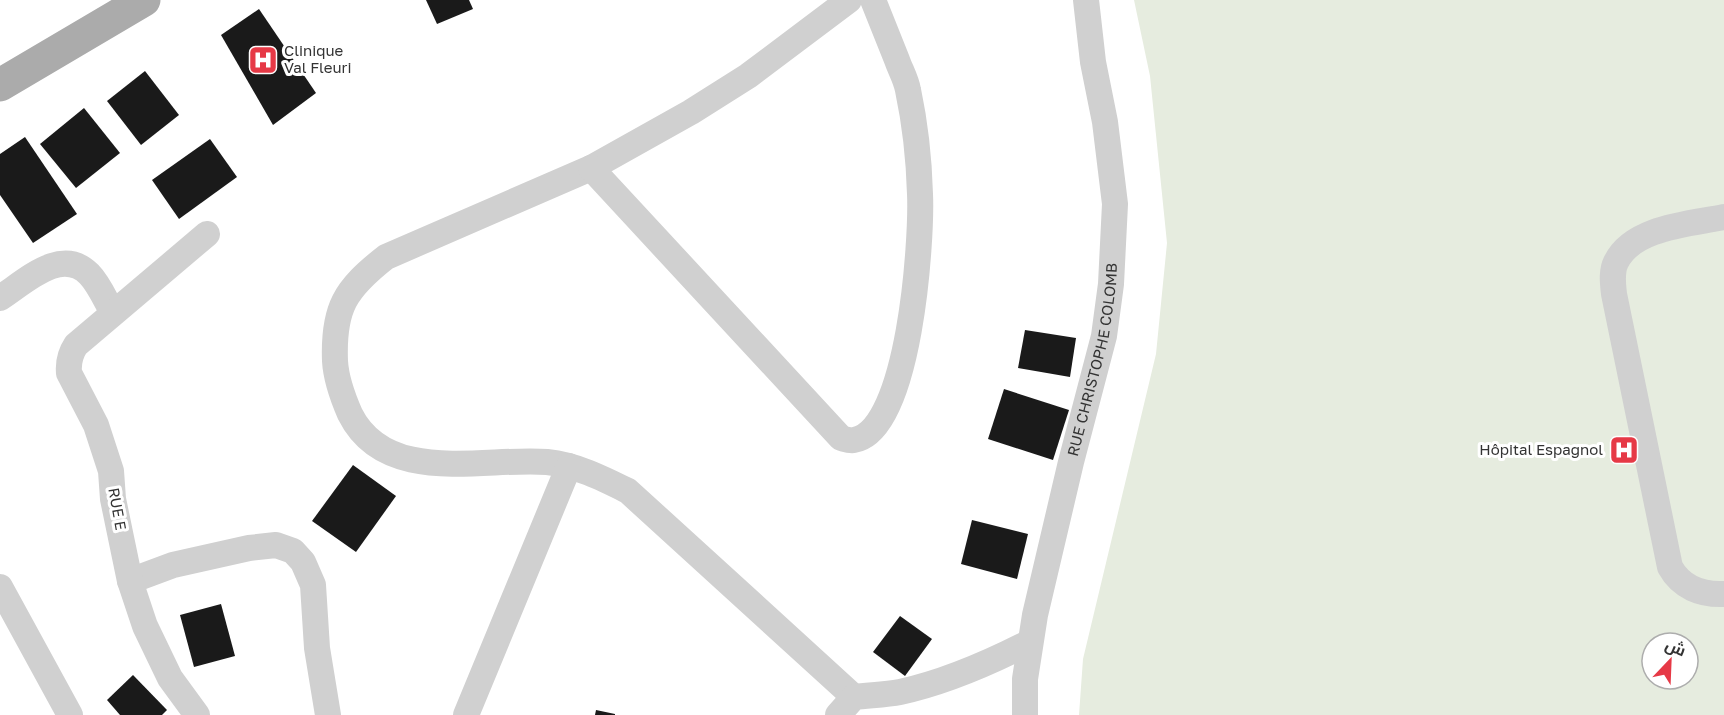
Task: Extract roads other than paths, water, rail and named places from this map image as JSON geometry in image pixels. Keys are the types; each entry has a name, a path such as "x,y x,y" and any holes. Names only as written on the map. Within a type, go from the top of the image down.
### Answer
{"main road":[{"path":"0,86 144,0"}],"street":[{"path":"849,0 748,75 691,112 591,168 386,256 362,276 342,303 334,335 336,370 345,402 358,429 372,443 398,455 432,464 546,462 569,465 628,491 846,706 900,692 984,665 1030,642"},
{"path":"591,168 841,438 855,440 863,437 884,412 891,398 909,336 919,268 920,206 916,148 908,87 873,0"},
{"name":"RUE CHRISTOPHE COLOMB","path":"1025,715 1025,679 1030,642 1071,462 1104,336 1112,285 1115,204 1086,0"},
{"path":"1724,217 1646,234 1624,251 1616,262 1613,276 1614,294 1670,567 1676,578 1687,586 1713,595 1724,594"},
{"name":"RUE E","path":"197,715 170,678 157,654 130,581 113,498 111,471 96,425 69,373 68,365 76,345 207,234"},
{"path":"0,298 52,264 62,262 74,264 91,275 113,314"},
{"path":"466,715 569,465"},
{"path":"130,581 173,565 249,548 276,545 293,551 303,562 313,585 317,648 328,715"},
{"path":"0,587 70,715"}],"place":[{"name":"Clinique Val Fleuri","path":"263,60"},
{"name":"Hôpital Espagnol","path":"1624,450"}]}
